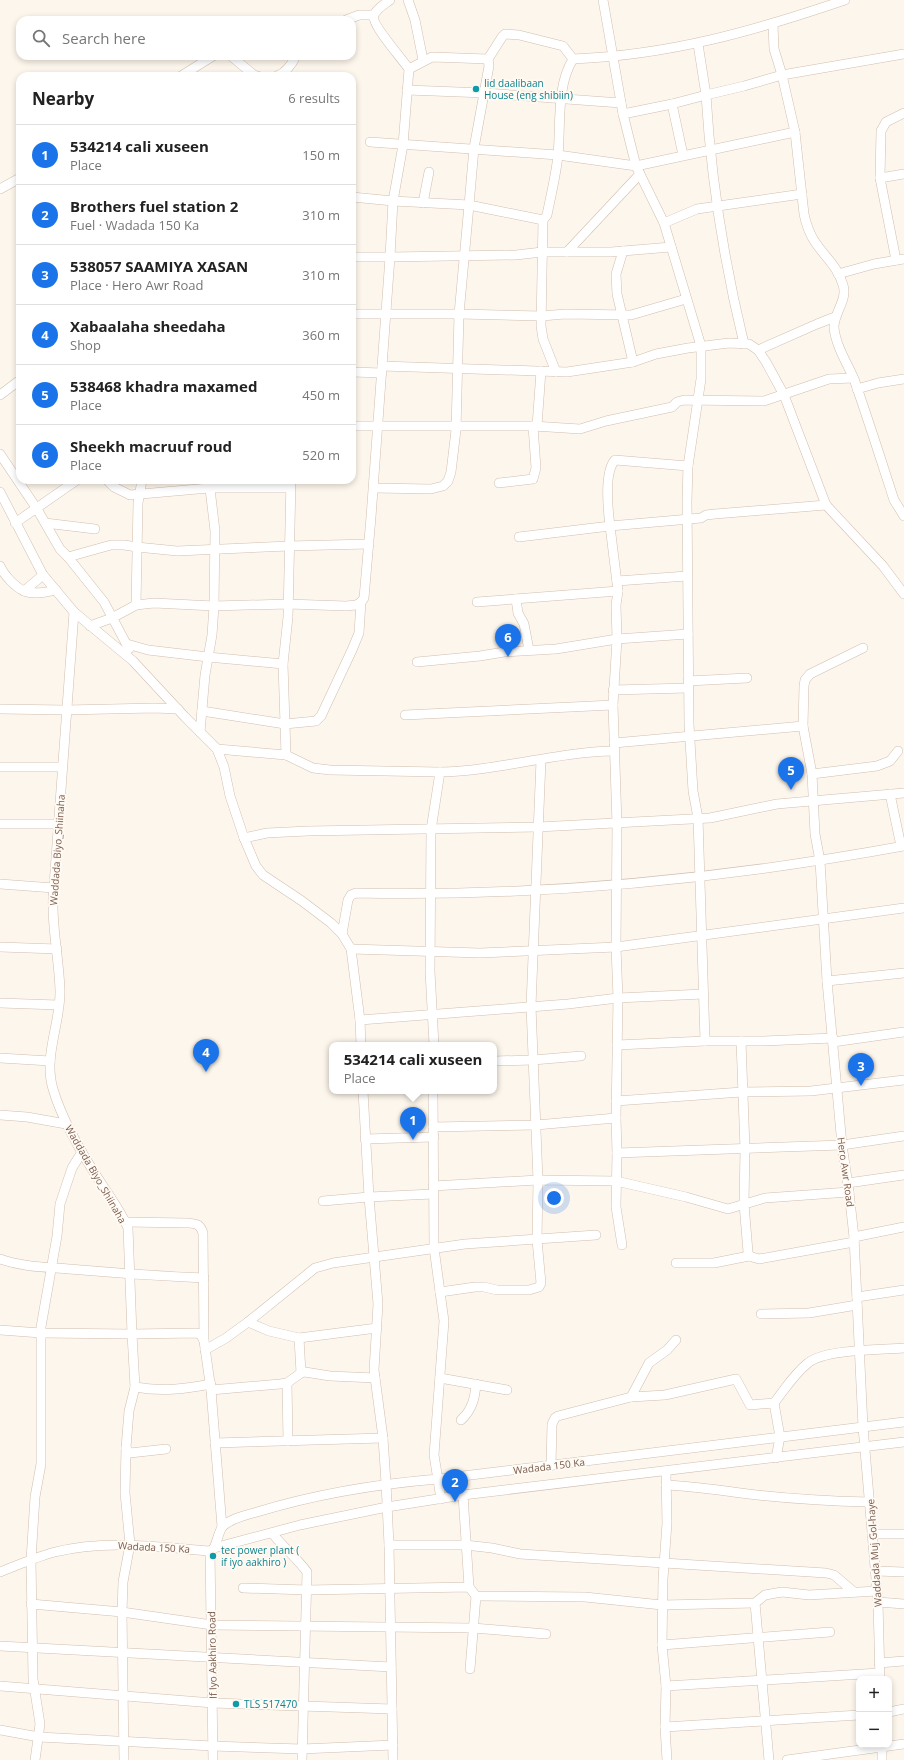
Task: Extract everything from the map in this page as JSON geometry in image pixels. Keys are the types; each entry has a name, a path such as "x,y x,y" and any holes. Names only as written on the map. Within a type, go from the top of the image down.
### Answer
{"street":[{"path":"90,626 112,618 136,605 154,603 214,606 288,604 346,606 356,605 364,598 374,488 393,201 403,145 409,69 378,28 373,19 373,15 378,9 390,0"},
{"path":"408,0 416,20 424,60"},
{"path":"603,0 623,114 638,170 664,223 701,346 698,399 688,466 687,576 688,685 693,791 698,818 705,1041"},
{"path":"573,58 612,57 698,44 773,24 846,0"},
{"path":"356,16 373,15"},
{"path":"773,24 774,49 782,75 795,132 804,214 807,227 815,242 834,264 844,286 844,292 839,310 835,317 834,328 837,340 857,388 894,500 904,516"},
{"path":"374,488 431,488 443,486 448,481 452,472 456,426 459,314 464,255 474,148 489,66 488,58 498,41 505,34 519,35 563,46 573,58"},
{"path":"698,44 706,95 710,150 725,259 744,344"},
{"path":"623,114 672,104 782,75 904,54"},
{"path":"409,69 432,57 488,58"},
{"path":"556,372 543,339 543,220 547,215 558,154 561,98 573,58"},
{"path":"187,72 207,60"},
{"path":"236,60 250,72"},
{"path":"284,72 294,60"},
{"path":"407,90 484,92 621,103"},
{"path":"672,104 683,155"},
{"path":"838,274 874,264 900,259 880,178 881,131 886,122 904,113"},
{"path":"370,142 558,154 638,170 683,155 795,132"},
{"path":"567,252 638,170"},
{"path":"423,203 429,172"},
{"path":"880,178 904,174"},
{"path":"0,189 16,180"},
{"path":"664,223 697,209 802,194"},
{"path":"356,197 469,206 543,220"},
{"path":"356,257 516,255 542,252 623,251 671,247"},
{"path":"623,251 616,274 617,294 633,362"},
{"path":"356,314 542,316 565,314 631,315 686,299"},
{"path":"758,350 835,317"},
{"path":"356,372 382,369 458,368 556,372 633,362 656,354 701,346 728,343 749,344 758,350 784,395 826,505 883,566 904,594"},
{"path":"499,483 533,479 536,468 535,426 541,371"},
{"path":"356,426 535,426 580,429 601,422 672,407 678,402 698,399 764,401 829,378 853,378"},
{"path":"857,388 904,379"},
{"path":"0,395 16,383"},
{"path":"0,454 16,478"},
{"path":"622,1245 616,1207 618,998 616,947 617,824 613,690 617,639 616,604 618,591 608,508 609,479 611,465 615,460 688,466"},
{"path":"20,484 37,509 60,549 104,602 127,644 133,661"},
{"path":"16,523 71,484"},
{"path":"111,484 130,495 209,484 290,484 291,500 288,617 283,664 286,755"},
{"path":"136,605 138,503 141,484"},
{"path":"200,732 204,675 212,635 214,606 215,531 209,484"},
{"path":"0,492 43,575 74,612 133,661 217,749 222,759 230,796 244,838 256,866 263,875 302,901 342,934 351,949 360,1020 361,1042"},
{"path":"518,537 610,526 701,518 706,515 715,514 826,505"},
{"path":"45,523 95,529"},
{"path":"68,557 111,545 177,551 369,544"},
{"path":"0,566 5,576 24,591 41,593 56,590"},
{"path":"24,591 43,575"},
{"path":"617,581 687,576"},
{"path":"477,602 618,591"},
{"path":"516,599 518,613 524,624 529,650"},
{"path":"202,711 285,724 316,721 321,716 357,639 359,633 361,602"},
{"name":"Waddada Biyo_Shiinaha","path":"74,612 54,888 53,920 60,991 50,1061 52,1088 66,1124 121,1213 128,1228 135,1387 129,1411 126,1448 126,1493 130,1544 123,1582 122,1612 124,1760"},
{"path":"417,662 480,656 504,652 556,649 617,639 688,634"},
{"path":"127,644 148,650 283,664"},
{"name":"Hero Awr Road","path":"863,648 810,674 805,680 802,703 802,726 812,774 812,801 815,834 820,861 823,918 842,1145 854,1239 863,1427"},
{"path":"613,690 688,685 747,678"},
{"path":"405,715 613,705"},
{"path":"0,709 178,709"},
{"path":"217,749 286,755 313,768 324,769 440,772 467,771 690,736 802,726"},
{"path":"812,774 877,766 890,761 898,751"},
{"path":"440,1292 484,1287 497,1290 529,1290 539,1287 540,1283 537,1240 538,1180 531,1006 540,760"},
{"path":"0,767 62,766"},
{"path":"434,1042 430,951 431,830 440,772"},
{"path":"244,838 267,833 308,831 538,827 710,818 776,804 904,793"},
{"path":"342,934 348,900 351,895 356,893 430,895 616,884 700,876 820,861 903,846 890,794"},
{"path":"0,824 59,824"},
{"path":"0,884 54,888"},
{"path":"351,949 480,953 616,947 904,908"},
{"path":"0,947 57,949"},
{"path":"828,981 904,973"},
{"path":"360,1020 618,998 703,994"},
{"path":"0,1003 58,1005"},
{"path":"617,1045 705,1041 833,1040 904,1032"},
{"path":"741,1041 745,1149 744,1203 749,1256"},
{"path":"497,1061 581,1056"},
{"path":"0,1058 50,1061"},
{"path":"616,1101 742,1092 811,1091 904,1080"},
{"path":"363,1094 369,1197 378,1304 374,1358 375,1378 383,1438 389,1545 393,1760"},
{"path":"433,1094 434,1248 444,1321 434,1455 441,1498"},
{"path":"0,1115 27,1117 66,1124"},
{"path":"434,1127 536,1124 616,1118"},
{"path":"617,1153 842,1145 904,1136"},
{"path":"365,1139 434,1137"},
{"path":"35,1760 40,1724 34,1688 31,1560 35,1498 40,1464 40,1333 43,1310 52,1268 60,1204 72,1168 82,1152"},
{"path":"323,1201 538,1180 616,1181 686,1197 722,1208 733,1208 744,1203 765,1198 848,1188 904,1175"},
{"path":"125,1222 198,1224 203,1233 205,1345 211,1387 222,1527 212,1550"},
{"path":"676,1264 714,1263 749,1256 759,1259 904,1227"},
{"path":"205,1345 226,1338 315,1268 333,1263 465,1244 596,1235"},
{"path":"0,1259 18,1265 130,1275 204,1278"},
{"path":"761,1314 809,1313 904,1290"},
{"path":"248,1322 269,1331 299,1338 377,1328"},
{"path":"0,1330 40,1333 197,1333 201,1335 205,1345"},
{"path":"299,1338 301,1373"},
{"path":"631,1397 649,1363 667,1350 676,1340"},
{"path":"776,1458 780,1437 774,1403 788,1383 809,1362 827,1355 904,1348"},
{"path":"135,1387 154,1391 287,1383 301,1373 309,1372 330,1376 375,1378"},
{"path":"440,1378 507,1390"},
{"path":"551,1466 552,1424 555,1418 631,1397 665,1395 736,1378 750,1405 774,1403"},
{"path":"287,1383 288,1441"},
{"path":"460,1420 465,1416 474,1402 476,1384"},
{"name":"Wadada 150 Ka","path":"222,1527 236,1519 272,1507 386,1484 551,1466 904,1422"},
{"name":"Waddada Muj Gol-haye","path":"863,1427 866,1446 876,1571 879,1672"},
{"path":"215,1443 383,1438"},
{"name":"Wadada 150 Ka","path":"0,1572 54,1552 81,1547 130,1544 212,1550 300,1525 387,1507 441,1498 666,1472 904,1442"},
{"path":"126,1448 130,1453 166,1449"},
{"path":"666,1472 667,1522 662,1605 662,1645 666,1686 665,1727 667,1760"},
{"path":"666,1485 693,1486 732,1492 813,1500 870,1502"},
{"path":"463,1495 465,1545 469,1587 476,1596 470,1669"},
{"path":"272,1533 283,1547 300,1562 307,1572 302,1760"},
{"path":"872,1534 904,1534"},
{"path":"389,1545 465,1545 492,1548 520,1554 826,1573 834,1575 854,1592"},
{"name":"If Iyo Aakhiro Road","path":"212,1550 213,1760"},
{"path":"876,1571 904,1572"},
{"path":"243,1588 307,1590 469,1587"},
{"path":"476,1596 585,1597 662,1605 755,1603 766,1594 782,1592 809,1595 877,1591"},
{"path":"878,1602 904,1604"},
{"path":"755,1603 769,1760"},
{"path":"31,1604 122,1612 212,1625 473,1628 546,1634"},
{"path":"662,1645 759,1639 830,1632"},
{"path":"0,1646 305,1664 391,1667"},
{"path":"666,1686 762,1681 879,1672 904,1661"},
{"path":"0,1686 213,1703 392,1709"},
{"path":"892,1711 904,1709"},
{"path":"665,1727 856,1715"},
{"path":"0,1730 39,1737 213,1746 302,1749 393,1745"},
{"path":"892,1745 904,1744"},
{"path":"787,1760 863,1748"},
{"path":"882,1748 882,1760"}],"place":[{"name":"Iid daalibaan House (eng shibiin)","path":"476,89"},
{"name":"Sheekh macruuf roud","path":"508,657"},
{"name":"538468 khadra maxamed","path":"791,790"},
{"name":"Xabaalaha sheedaha","path":"206,1072"},
{"name":"538057 SAAMIYA XASAN","path":"861,1086"},
{"name":"534214 cali xuseen","path":"413,1140"},
{"name":"Brothers fuel station 2","path":"455,1502"},
{"name":"tec power plant ( if iyo aakhiro )","path":"213,1556"},
{"name":"TLS 517470","path":"236,1704"}]}
